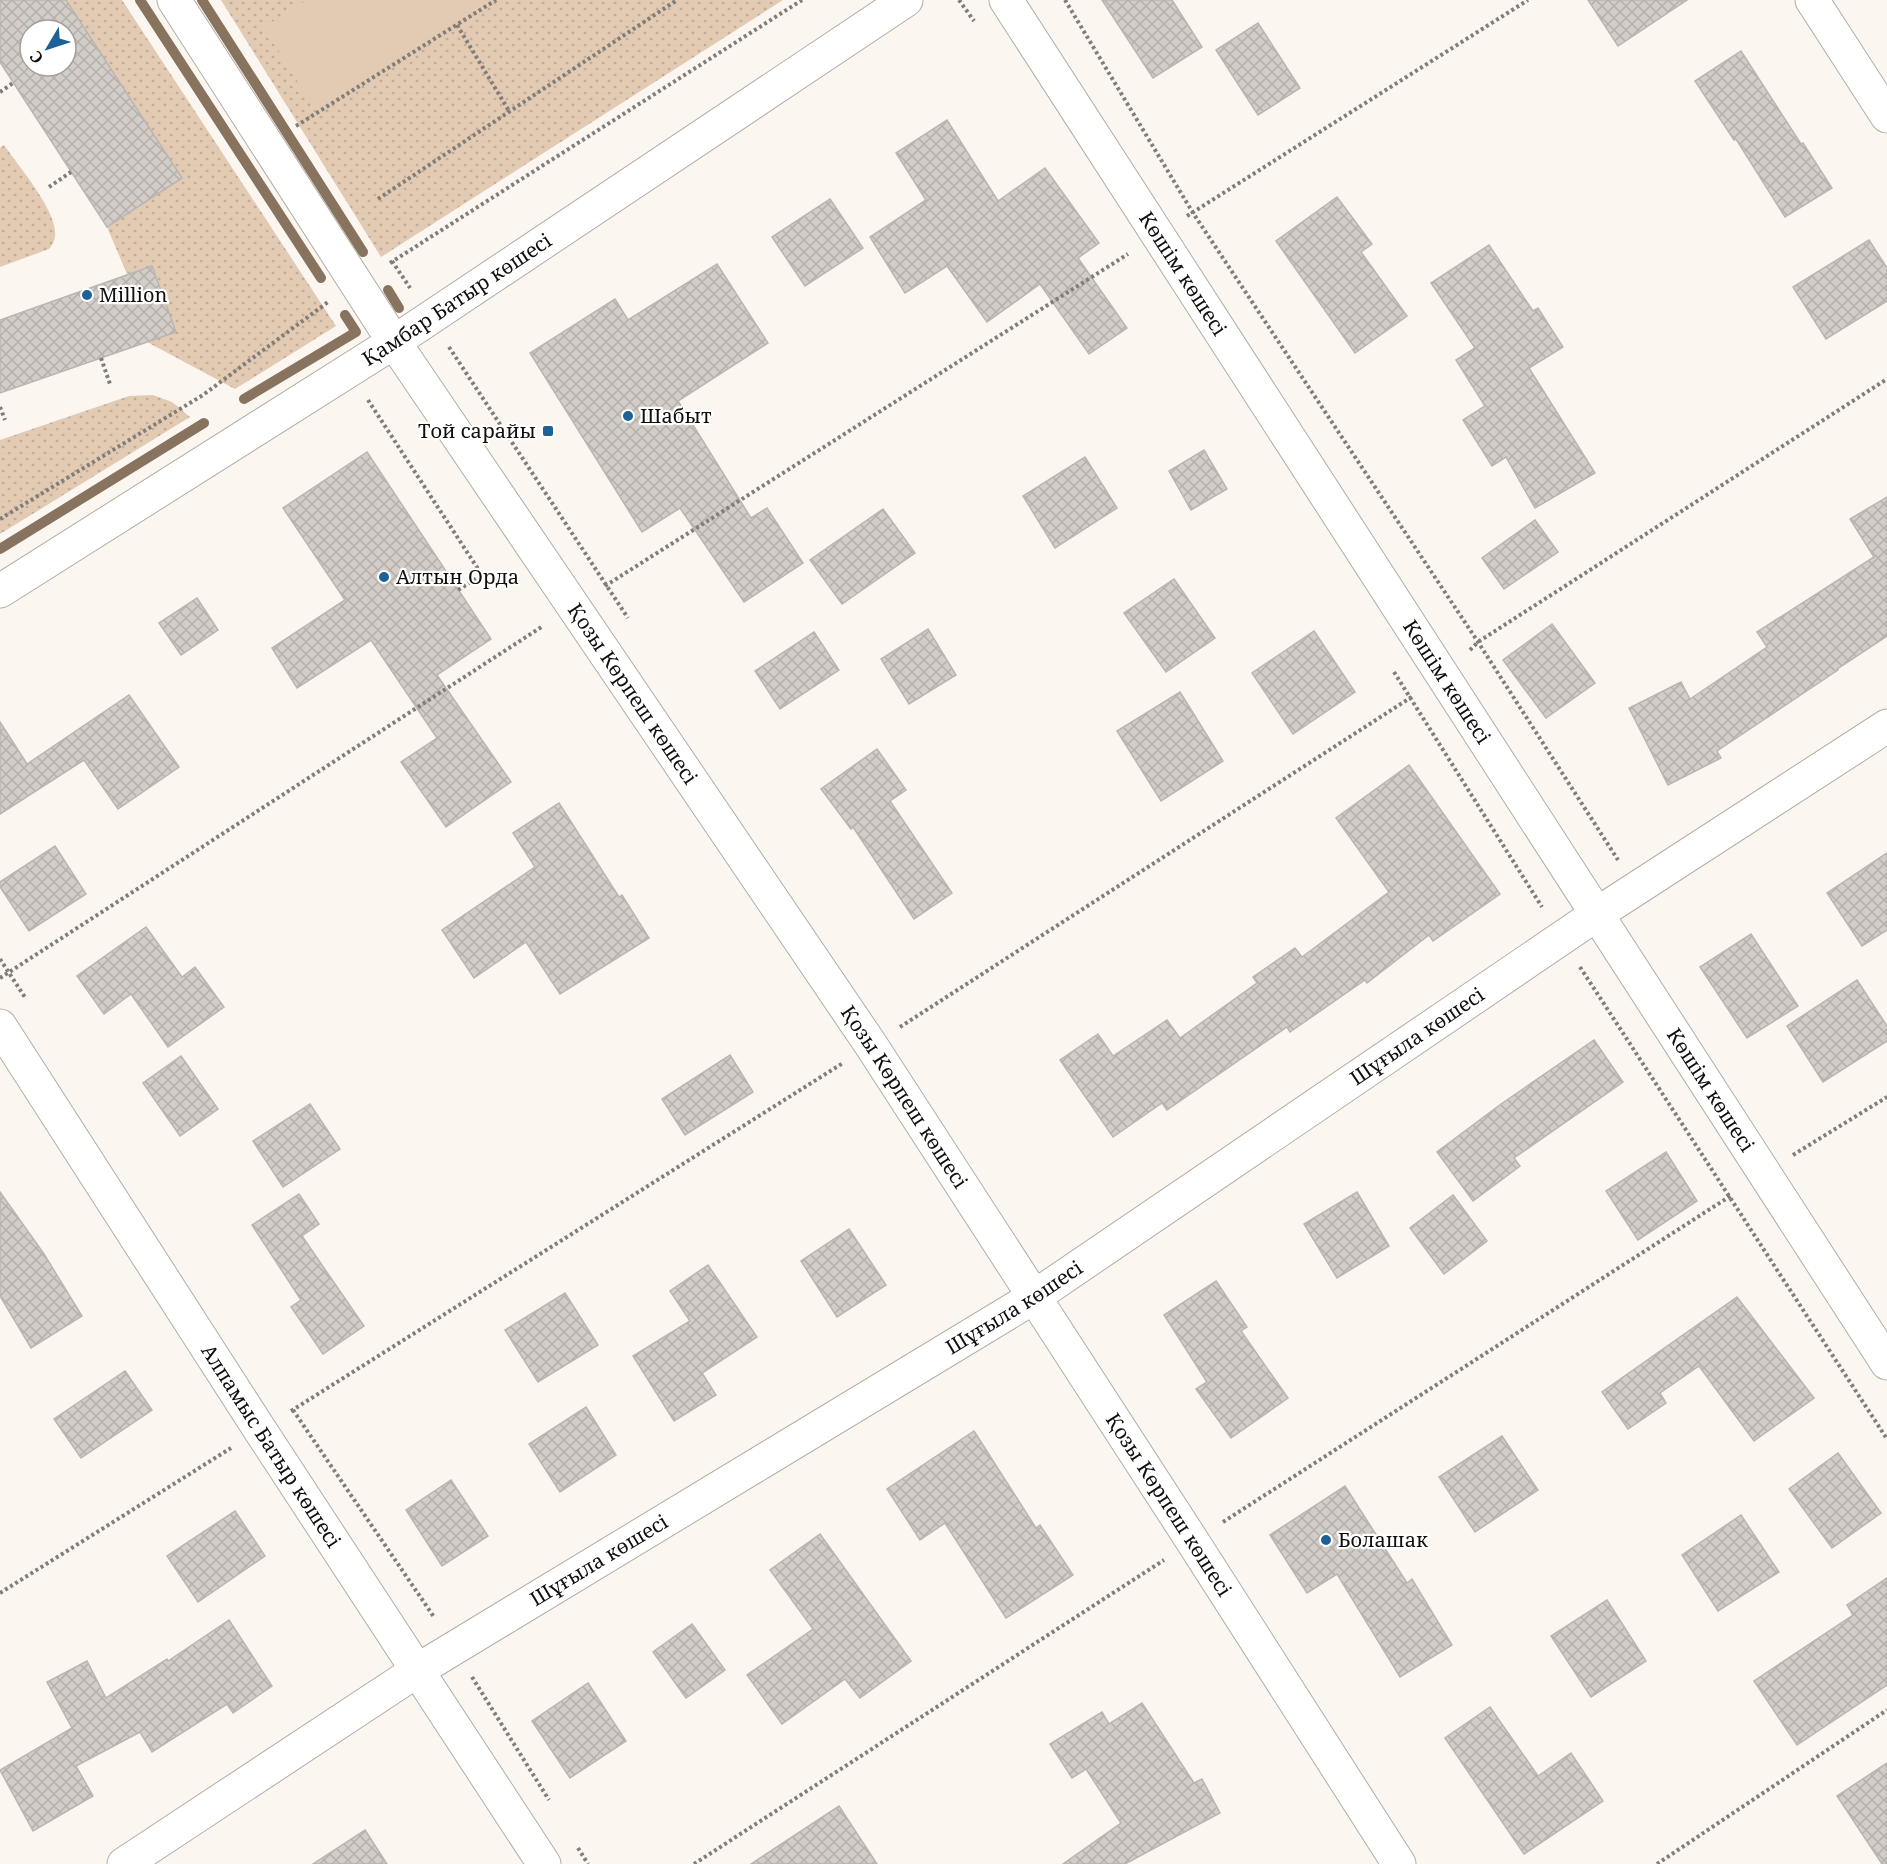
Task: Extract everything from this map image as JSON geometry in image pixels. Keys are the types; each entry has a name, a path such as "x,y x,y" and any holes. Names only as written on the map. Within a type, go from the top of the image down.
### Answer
{"street":[{"name":"Қозы Көрпеш көшесі","path":"174,0 394,342 871,1045 1399,1864"},
{"name":"Қамбар Батыр көшесі","path":"0,591 394,342 906,0"},
{"name":"Көшім көшесі","path":"1006,0 1887,1363"},
{"path":"1812,0 1887,117"},
{"name":"Шұғыла көшесі","path":"124,1864 418,1670 1034,1297 1597,914 1887,726"},
{"name":"Алпамыс Батыр көшесі","path":"0,1026 544,1864"}],"path":[{"path":"299,124 496,0"},
{"path":"378,199 677,0"},
{"path":"0,519 203,395 334,298 802,0"},
{"path":"1065,0 1193,213 1478,642 1636,888"},
{"path":"0,978 574,606 1528,0"},
{"path":"457,25 509,111"},
{"path":"0,92 14,83"},
{"path":"49,187 71,172"},
{"path":"101,358 110,384"},
{"path":"349,371 482,575 458,590"},
{"path":"0,1593 871,1045 1400,704 1443,674 1478,642 1887,379"},
{"path":"0,406 5,420"},
{"path":"0,960 28,1002"},
{"path":"694,1864 1795,1153 1887,1097"},
{"path":"1795,1153 1801,1163"},
{"path":"287,1400 454,1648 552,1805"},
{"path":"1657,1864 1887,1710"},
{"path":"576,1844 588,1864"}],"shaded area":[{"path":"66,0 122,0 336,326 235,389 147,342 176,332 152,266 127,274 107,227 182,178"},
{"path":"221,0 783,0 381,257"},
{"path":"307,0 496,0 317,113 264,27"},
{"path":"4,145 49,211 55,234 49,249 0,267 0,148"},
{"path":"153,395 172,402 190,417 0,534 0,440 129,396"}],"building":[{"path":"0,0 66,0 78,18 18,18 18,78 78,78 78,18 182,178 107,227 0,62"},
{"path":"1102,0 1172,0 1202,47 1153,78"},
{"path":"1588,0 1687,0 1618,46"},
{"path":"1258,23 1300,88 1258,115 1216,50"},
{"path":"1741,51 1832,188 1785,217 1736,139 1734,140 1695,81"},
{"path":"947,120 998,201 1045,168 1099,243 1078,258 1127,328 1089,354 1040,284 987,322 947,266 905,293 870,237 926,200 896,153"},
{"path":"1337,197 1372,244 1361,252 1407,316 1355,353 1276,241"},
{"path":"830,199 863,248 805,286 772,237"},
{"path":"1869,240 1887,268 1887,301 1826,339 1793,287"},
{"path":"1489,245 1533,311 1538,308 1563,347 1529,368 1595,473 1535,508 1506,457 1492,466 1463,420 1485,406 1456,360 1475,348 1431,283"},
{"path":"717,264 768,343 678,401 751,518 767,508 803,563 744,602 680,508 642,532 530,353 615,299 628,320"},
{"path":"152,266 176,332 0,393 0,320"},
{"path":"1204,450 1227,489 1191,510 1169,471"},
{"path":"367,452 491,639 437,675 511,782 446,827 401,762 437,738 371,640 297,688 272,648 345,600 283,508"},
{"path":"1085,457 1117,508 1055,548 1023,496"},
{"path":"1887,497 1887,636 1717,751 1721,758 1668,785 1629,708 1681,682 1690,699 1767,647 1757,632 1874,557 1850,519"},
{"path":"883,509 915,553 842,604 810,560"},
{"path":"1535,520 1558,552 1504,589 1482,558"},
{"path":"1174,579 1215,638 1166,672 1124,613"},
{"path":"197,598 218,630 181,655 159,623"},
{"path":"1552,624 1595,683 1546,718 1503,660"},
{"path":"928,629 956,675 909,704 881,659"},
{"path":"1314,631 1355,692 1293,734 1252,673"},
{"path":"814,632 839,670 780,709 755,671"},
{"path":"1180,692 1223,761 1161,801 1117,731"},
{"path":"129,695 179,767 118,809 84,760 0,814 0,722 27,764"},
{"path":"877,749 906,790 890,801 952,893 914,919 853,827 851,829 821,789"},
{"path":"1409,765 1500,894 1433,941 1429,935 1367,983 1365,980 1290,1032 1287,1027 1167,1110 1162,1103 1113,1137 1060,1060 1098,1034 1113,1056 1167,1020 1180,1038 1257,983 1253,977 1295,948 1302,957 1389,892 1336,818"},
{"path":"559,803 619,897 622,895 649,938 560,994 526,942 474,978 442,930 535,867 513,833"},
{"path":"55,846 86,894 29,931 0,887 0,882"},
{"path":"1887,853 1887,930 1862,946 1827,893"},
{"path":"146,927 182,977 195,967 224,1007 168,1047 131,994 104,1014 77,976"},
{"path":"1751,934 1798,1006 1747,1038 1700,967"},
{"path":"1857,980 1887,1026 1887,1041 1823,1082 1787,1026"},
{"path":"1594,1040 1623,1082 1514,1158 1520,1166 1473,1201 1437,1152 1501,1104"},
{"path":"730,1055 753,1092 685,1135 662,1099"},
{"path":"181,1056 218,1109 180,1136 143,1083"},
{"path":"310,1104 340,1149 283,1187 253,1141"},
{"path":"1666,1152 1697,1201 1638,1240 1606,1191"},
{"path":"0,1192 44,1254 82,1316 31,1348 0,1296"},
{"path":"1357,1192 1389,1246 1337,1278 1304,1224"},
{"path":"299,1194 319,1224 302,1236 364,1326 323,1354 291,1307 301,1300 252,1225"},
{"path":"1453,1195 1487,1241 1444,1274 1410,1228"},
{"path":"849,1229 886,1285 837,1317 801,1261"},
{"path":"708,1265 757,1337 702,1373 716,1395 674,1421 633,1356 690,1321 670,1291"},
{"path":"1216,1281 1247,1327 1241,1331 1288,1398 1231,1438 1196,1389 1207,1382 1164,1315"},
{"path":"565,1293 598,1345 538,1382 505,1330"},
{"path":"1737,1297 1814,1398 1754,1441 1699,1366 1660,1393 1666,1403 1628,1429 1602,1392"},
{"path":"125,1371 152,1410 81,1458 54,1419"},
{"path":"586,1407 616,1455 560,1492 529,1444"},
{"path":"974,1431 1036,1528 1040,1525 1073,1575 1006,1618 945,1523 920,1540 887,1489"},
{"path":"1502,1436 1538,1490 1475,1532 1439,1477"},
{"path":"1838,1453 1881,1513 1832,1548 1789,1489"},
{"path":"451,1480 488,1536 442,1566 406,1510"},
{"path":"1345,1486 1407,1583 1412,1579 1452,1645 1400,1677 1337,1574 1307,1593 1270,1535"},
{"path":"235,1511 265,1556 198,1602 167,1556"},
{"path":"1741,1515 1779,1572 1718,1611 1682,1555"},
{"path":"820,1534 911,1661 860,1698 845,1679 782,1724 747,1675 813,1629 770,1570"},
{"path":"1887,1578 1887,1685 1797,1745 1754,1681 1853,1615 1847,1605"},
{"path":"1607,1600 1646,1661 1591,1697 1551,1636"},
{"path":"229,1620 272,1686 233,1713 227,1704 152,1752 140,1732 76,1766 93,1796 33,1831 0,1770 72,1728 47,1682 87,1661 106,1698 167,1659 168,1661"},
{"path":"692,1624 725,1670 686,1698 653,1652"},
{"path":"588,1683 626,1741 570,1778 532,1721"},
{"path":"1142,1703 1194,1783 1202,1779 1220,1813 1125,1864 1063,1864 1121,1823 1086,1769 1072,1778 1050,1744 1102,1712 1109,1724"},
{"path":"1490,1707 1538,1776 1571,1753 1603,1801 1524,1854 1445,1738"},
{"path":"1887,1763 1887,1864 1882,1864 1837,1796"},
{"path":"839,1806 877,1864 751,1864"},
{"path":"365,1830 387,1864 313,1864"}],"waterway":[{"path":"140,0 321,278"},
{"path":"202,0 363,252"},
{"path":"388,290 399,308"},
{"path":"244,399 356,332 345,315"},
{"path":"0,549 204,423"}],"place":[{"name":"Million","path":"87,295"},
{"name":"Шабыт","path":"628,416"},
{"name":"Той сарайы","path":"548,431"},
{"name":"Алтын Орда","path":"384,577"},
{"name":"Болашак","path":"1326,1540"}]}
